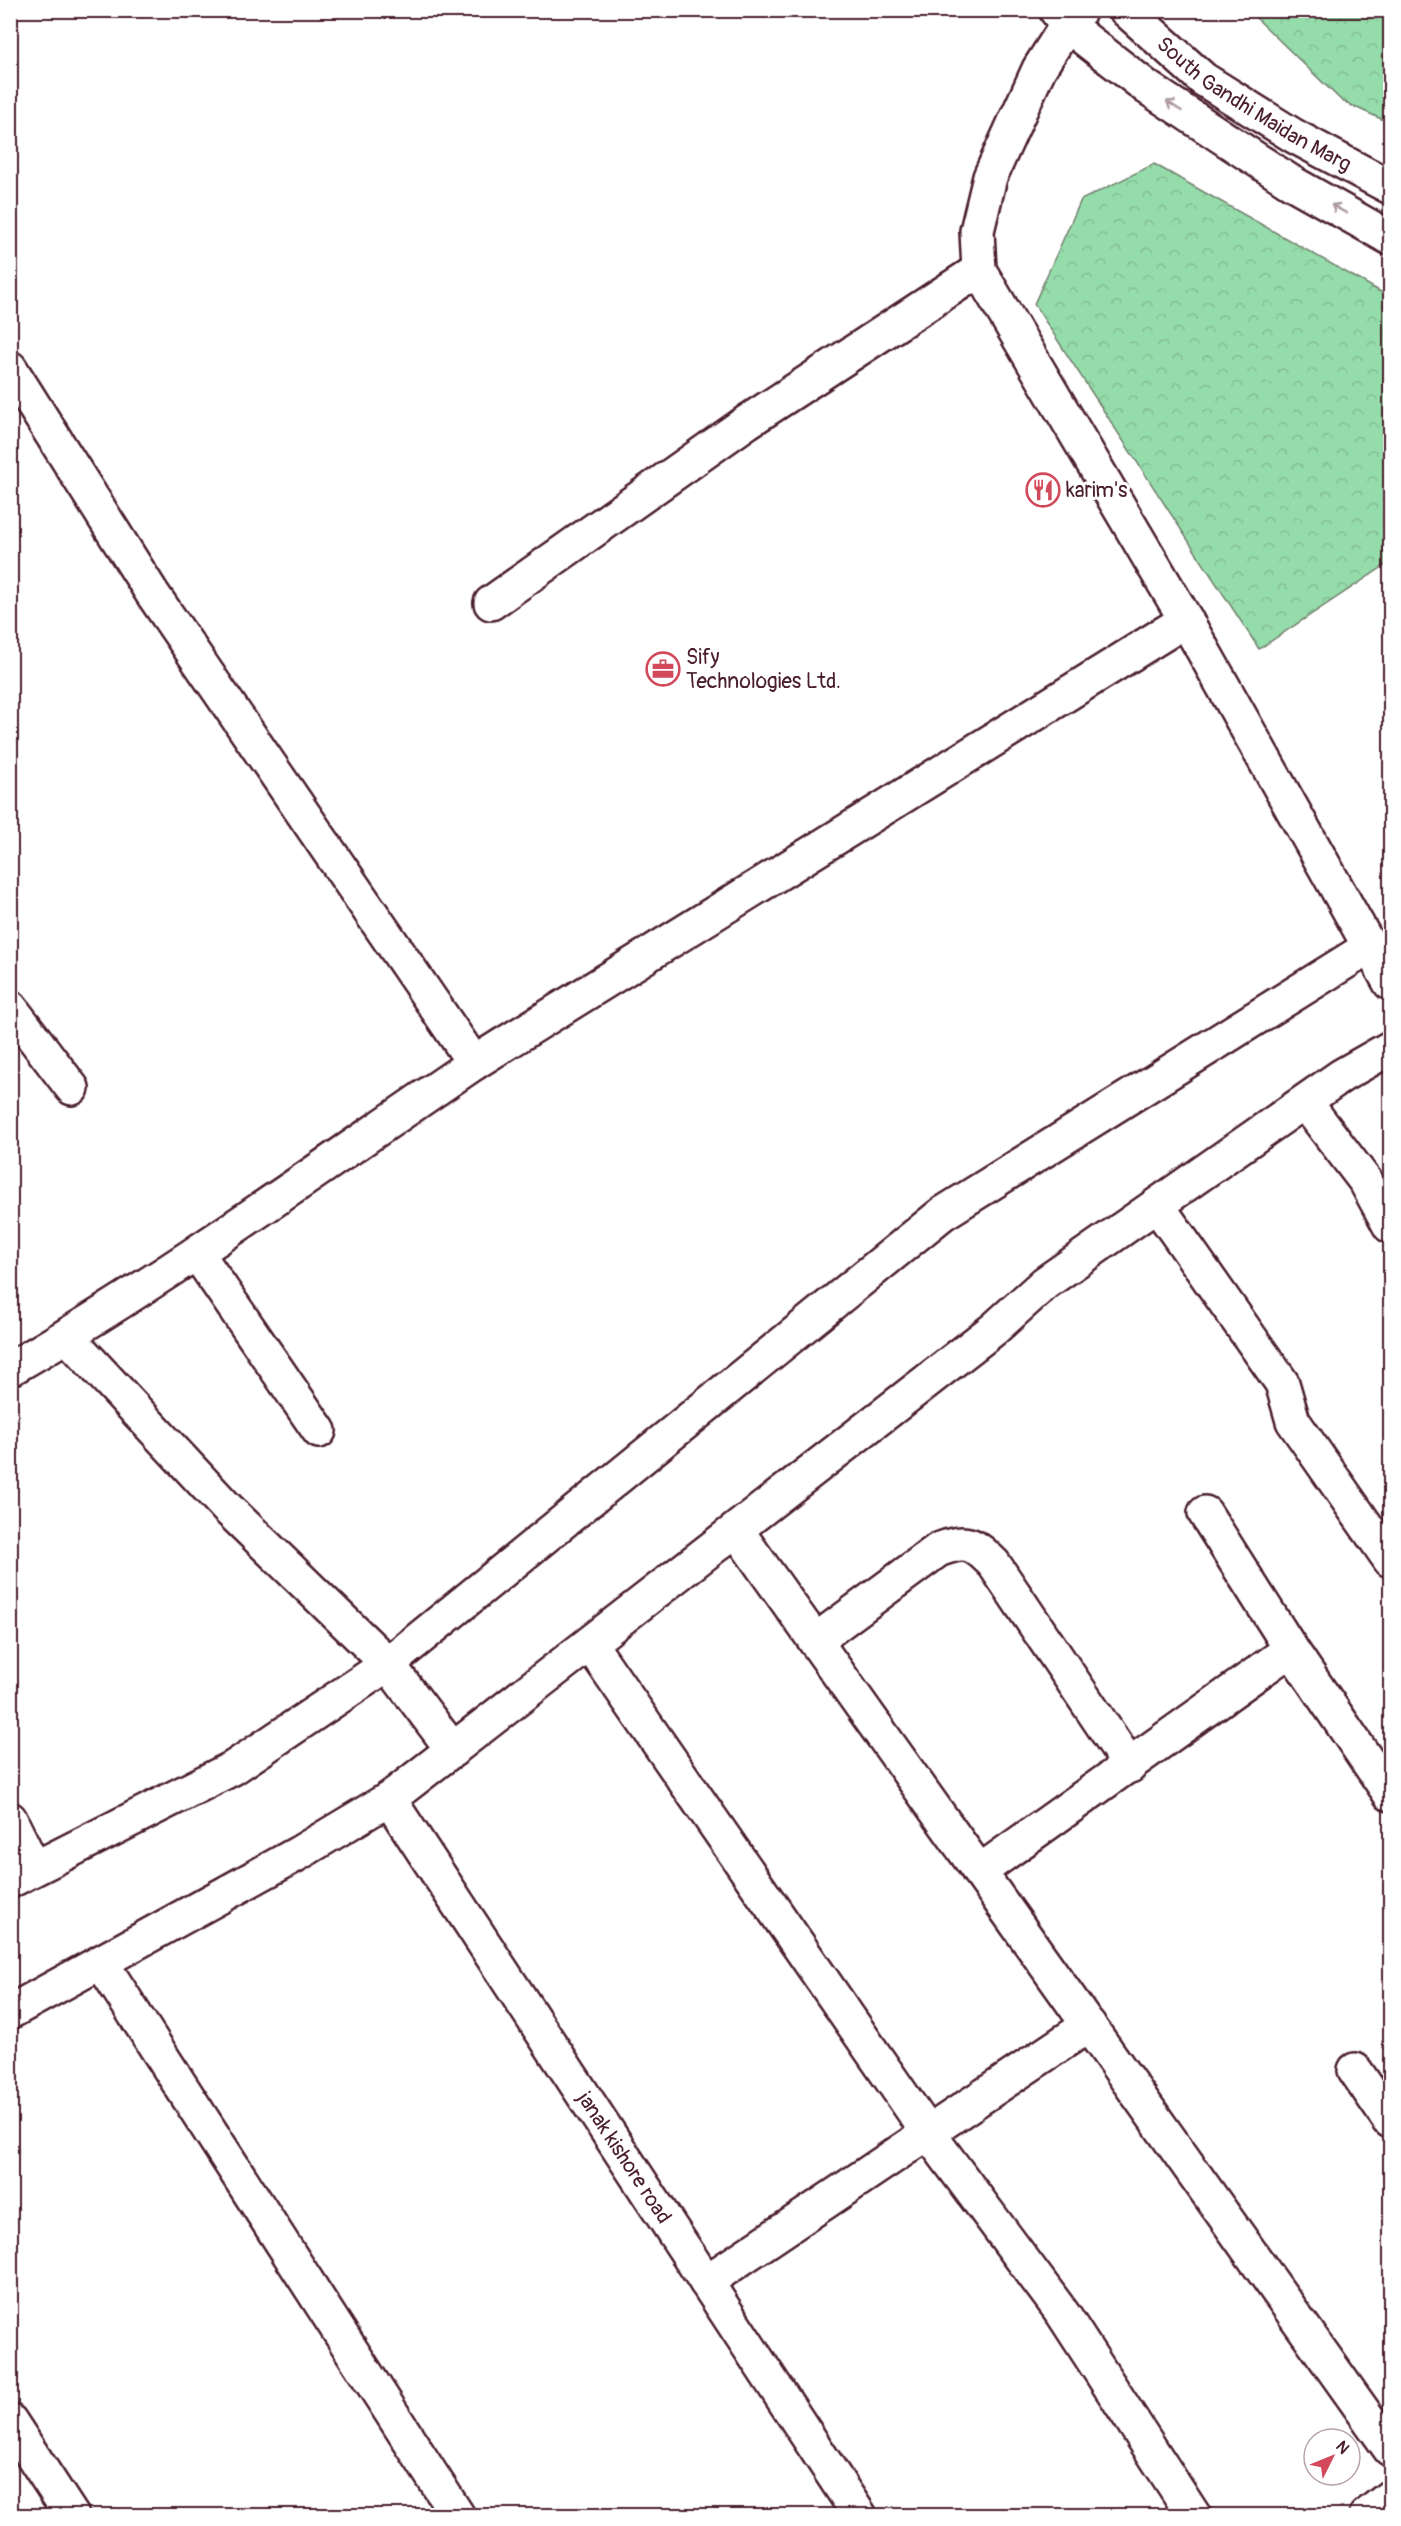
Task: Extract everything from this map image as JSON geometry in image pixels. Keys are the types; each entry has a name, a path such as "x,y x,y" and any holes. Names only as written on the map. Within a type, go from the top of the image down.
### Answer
{"street":[{"name":"South Gandhi Maidan Marg","path":"1126,10 1203,79 1294,136 1390,187"},
{"path":"1390,238 1288,181 1148,88 1068,15 1039,69 990,177 977,231 979,270 1186,620 1390,983"},
{"path":"491,603 747,422 979,270"},
{"path":"10,368 158,602 474,1063"},
{"path":"10,1369 67,1336 197,1253 474,1063 1186,620"},
{"path":"10,1819 22,1874 234,1768 388,1664 942,1214 1371,946"},
{"path":"10,1007 72,1088"},
{"path":"10,2012 298,1853 389,1799 737,1531 994,1329 1045,1283 1341,1076 1390,1048"},
{"path":"1305,1101 1366,1182 1390,1226"},
{"path":"1157,1205 1282,1383 1293,1421 1390,1560"},
{"path":"197,1253 320,1431"},
{"path":"67,1336 227,1508 388,1664 453,1750"},
{"path":"1205,1513 1291,1649 1390,1794"},
{"path":"737,1531 1390,2449"},
{"path":"815,1641 938,1550 956,1543 975,1545 994,1564 1130,1766"},
{"path":"590,1644 929,2134 1063,2314 1194,2516"},
{"path":"979,1872 1291,1649"},
{"name":"janak kishore road","path":"389,1799 860,2516"},
{"path":"101,1962 458,2516"},
{"path":"706,2282 1089,2025"},
{"path":"1355,2070 1390,2121"},
{"path":"10,2421 72,2516"},
{"path":"1366,2516 1390,2497"}],"path":[{"path":"1371,10 1390,20"}],"green space":[{"path":"1249,11 1390,11 1390,123 1342,101"},
{"path":"1154,164 1390,297 1390,562 1259,649 1034,304 1081,200"}],"place":[{"name":"karim's","path":"1043,490"},
{"name":"Sify Technologies Ltd.","path":"663,669"}]}
